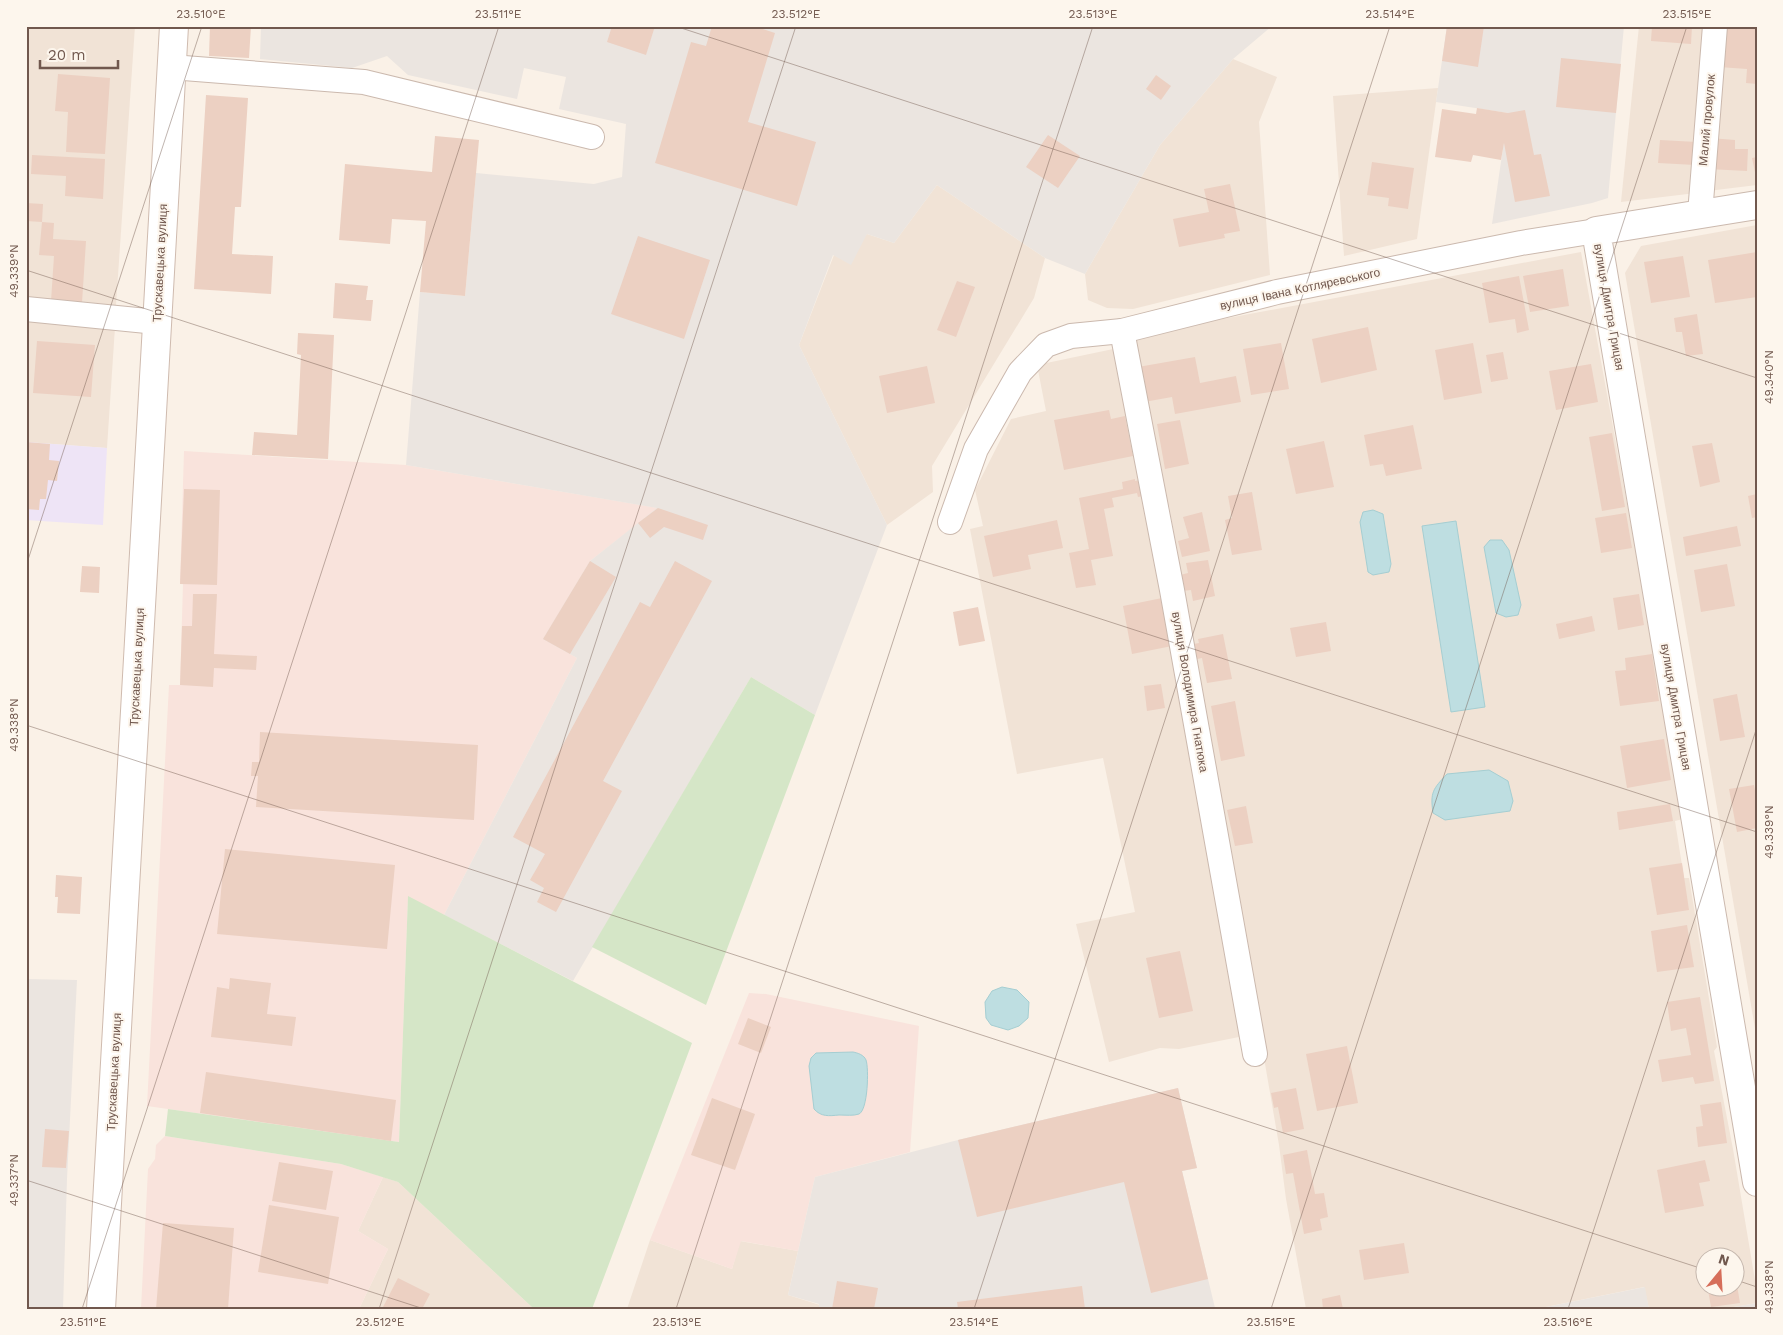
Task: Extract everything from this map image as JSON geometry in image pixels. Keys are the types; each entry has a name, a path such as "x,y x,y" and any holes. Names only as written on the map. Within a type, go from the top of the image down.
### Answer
{"main road":[{"name":"Трускавецька вулиця","path":"100,1309 174,26"},
{"name":"вулиця Івана Котляревського","path":"1596,231 1757,204"},
{"name":"вулиця Дмитра Грицая","path":"1596,231 1757,1182"}],"street":[{"name":"Малий провулок","path":"1700,214 1716,26"},
{"path":"171,67 364,82 592,137"},
{"name":"вулиця Івана Котляревського","path":"950,522 976,449 1020,372 1046,345 1071,336 1122,331 1278,292 1521,243 1596,231"},
{"path":"26,309 157,322"},
{"name":"вулиця Володимира Гнатюка","path":"1122,331 1172,590 1255,1054"}],"shaded area":[{"path":"26,26 135,26 116,305 26,297"},
{"path":"261,26 1272,26 1233,59 1160,145 1085,274 1045,258 937,185 894,243 867,234 851,265 833,255 799,345 887,525 815,715 751,677 573,981 444,915 577,658 543,639 590,561 657,508 406,465 420,292 465,296 476,173 594,184 622,177 626,124 559,109 566,77 524,68 517,99 408,75 387,56 352,68 260,59"},
{"path":"1447,26 1624,26 1608,198 1492,224 1508,113 1436,102"},
{"path":"1639,26 1709,26 1696,193 1621,202"},
{"path":"1722,26 1757,26 1757,185 1708,191"},
{"path":"1233,59 1277,77 1259,122 1270,275 1133,309 1107,308 1088,300 1085,274 1160,145"},
{"path":"1438,88 1417,239 1344,256 1333,96"},
{"path":"937,185 1045,258 1034,298 932,466 933,492 887,525 799,345 834,255 867,234 894,243"},
{"path":"1757,225 1757,1040 1625,273 1641,246"},
{"path":"1581,252 1667,722 1683,819 1675,821 1684,878 1689,878 1717,1047 1714,1051 1733,1149 1757,1292 1757,1303 1722,1309 1649,1309 1644,1287 1536,1309 1306,1309 1286,1199 1264,1058 1169,536 1174,535 1169,505 1163,506 1132,336"},
{"path":"26,319 115,327 107,448 26,442"},
{"path":"1118,348 1244,1036 1179,1049 1160,1048 1109,1062 1076,924 1135,912 1103,758 1017,774 970,529 983,526 975,490 1011,419 1046,411 1037,365"},
{"path":"26,442 107,448 103,525 26,520"},
{"path":"184,451 406,465 658,508 590,561 544,639 577,658 444,915 408,897 399,1142 147,1106 169,685 180,685 183,584 180,584"},
{"path":"26,979 77,980 67,1179 63,1309 26,1309"},
{"path":"749,993 766,994 919,1026 910,1152 815,1177 798,1251 741,1241 732,1269 650,1240"},
{"path":"1178,1088 1197,1168 1182,1171 1215,1308 819,1309 819,1304 788,1295 815,1177 958,1140"},
{"path":"165,1136 341,1164 383,1177 358,1231 388,1249 359,1309 141,1309 148,1169 155,1159 156,1145"},
{"path":"383,1177 398,1182 534,1309 359,1309 388,1249 358,1231"},
{"path":"650,1240 732,1269 740,1241 798,1251 788,1295 820,1305 819,1309 627,1309"},
{"path":"1645,1287 1649,1309 1536,1309"},
{"path":"1757,1303 1757,1309 1722,1309"}],"green space":[{"path":"751,677 815,715 706,1005 592,947"},
{"path":"408,896 692,1043 592,1309 534,1309 398,1182 341,1164 165,1136 168,1109 399,1142"}],"water":[{"path":"1373,510 1383,514 1391,564 1389,572 1373,575 1368,572 1360,522 1363,512"},
{"path":"1456,521 1485,707 1451,712 1422,526"},
{"path":"1490,540 1502,540 1509,550 1521,605 1518,615 1506,617 1496,613 1484,547"},
{"path":"1489,770 1508,781 1513,801 1510,811 1445,820 1433,813 1432,795 1438,783 1447,774"},
{"path":"1002,987 1017,990 1029,1002 1028,1018 1019,1026 1008,1030 991,1025 986,1018 985,1002 992,991"},
{"path":"853,1052 864,1057 867,1064 867,1088 862,1111 859,1114 852,1115 822,1115 814,1109 809,1066 811,1058 816,1053"}],"building":[{"path":"210,26 251,26 249,58 209,56"},
{"path":"612,26 655,26 646,55 607,42"},
{"path":"712,26 753,26 775,33 748,122 816,142 797,206 655,163 691,42 706,46"},
{"path":"1447,26 1484,26 1478,67 1442,61"},
{"path":"1652,26 1692,26 1691,44 1651,41"},
{"path":"1722,26 1757,28 1757,84 1746,83 1747,69 1719,67"},
{"path":"1561,58 1621,64 1616,113 1556,107"},
{"path":"58,74 110,78 105,154 66,152 68,112 55,111"},
{"path":"1156,75 1171,86 1161,100 1146,89"},
{"path":"206,95 248,98 241,207 235,207 232,254 273,256 271,294 194,289"},
{"path":"1477,108 1508,113 1525,110 1534,155 1541,154 1550,196 1515,202 1504,143 1501,160 1473,155 1471,162 1435,157 1442,109 1476,114"},
{"path":"1048,135 1080,156 1058,188 1026,167"},
{"path":"435,136 479,140 465,296 420,292 426,221 392,219 390,244 339,240 345,164 432,172"},
{"path":"1710,138 1735,140 1735,149 1748,149 1747,171 1708,169"},
{"path":"1660,140 1697,142 1695,165 1658,163"},
{"path":"32,155 105,159 103,199 65,196 66,176 31,174"},
{"path":"1757,157 1757,177 1756,177 1752,158"},
{"path":"1372,162 1414,168 1408,209 1388,206 1389,198 1367,195"},
{"path":"1230,184 1240,231 1224,234 1225,238 1179,247 1173,219 1209,212 1204,189"},
{"path":"26,203 43,204 42,222 26,221"},
{"path":"42,222 54,223 53,239 86,241 82,303 51,301 54,256 39,255"},
{"path":"638,236 710,260 684,339 611,314"},
{"path":"1757,252 1757,297 1715,303 1708,260"},
{"path":"1683,256 1690,297 1651,303 1644,262"},
{"path":"1563,269 1569,306 1530,312 1523,276"},
{"path":"1519,276 1529,330 1517,333 1515,319 1489,323 1482,283"},
{"path":"957,281 975,287 956,337 937,330"},
{"path":"335,283 368,286 366,300 373,300 371,321 333,318"},
{"path":"1697,314 1703,354 1686,356 1682,332 1676,332 1674,318"},
{"path":"1368,327 1377,370 1321,383 1312,339"},
{"path":"298,333 334,335 328,459 252,455 254,432 297,435 301,355 297,354"},
{"path":"37,341 95,345 91,397 33,393"},
{"path":"1281,343 1289,389 1251,395 1243,349"},
{"path":"1473,343 1482,393 1444,400 1435,350"},
{"path":"1503,352 1508,379 1491,382 1486,355"},
{"path":"1195,357 1200,383 1236,376 1241,402 1175,414 1172,397 1144,402 1138,367"},
{"path":"1591,364 1598,402 1556,410 1549,371"},
{"path":"927,366 935,403 887,413 879,376"},
{"path":"1109,410 1111,419 1125,416 1133,456 1064,470 1054,420"},
{"path":"1180,420 1189,464 1165,469 1157,424"},
{"path":"1413,425 1422,469 1386,476 1383,464 1370,466 1364,435"},
{"path":"1612,433 1625,507 1602,511 1589,437"},
{"path":"1324,441 1334,487 1296,494 1286,449"},
{"path":"26,442 50,444 49,460 59,461 57,481 48,480 46,499 40,499 39,510 26,509"},
{"path":"1712,443 1720,482 1700,487 1692,446"},
{"path":"1135,479 1135,481 1145,479 1148,495 1138,497 1137,493 1112,498 1114,507 1104,509 1113,556 1091,560 1096,585 1076,588 1069,553 1089,549 1079,498 1123,489 1122,482"},
{"path":"184,489 220,490 217,585 180,584"},
{"path":"1252,492 1262,550 1232,555 1225,520 1232,518 1228,496"},
{"path":"1757,494 1757,517 1752,518 1748,496"},
{"path":"658,508 708,525 703,540 664,527 650,538 638,523"},
{"path":"1202,512 1210,551 1182,557 1178,541 1189,538 1183,517"},
{"path":"1626,513 1632,548 1601,553 1595,518"},
{"path":"1057,520 1063,548 1028,555 1031,569 993,577 984,536"},
{"path":"1737,526 1741,546 1686,556 1683,537"},
{"path":"1208,560 1215,596 1193,601 1191,590 1183,591 1180,575 1188,573 1186,563"},
{"path":"590,561 616,577 570,654 543,639"},
{"path":"675,561 712,581 603,781 622,791 556,912 537,902 544,888 530,880 545,854 513,837 640,602 650,607"},
{"path":"1727,564 1735,606 1701,612 1694,570"},
{"path":"82,566 100,567 99,593 80,592"},
{"path":"193,594 217,594 214,654 257,656 256,670 214,668 213,687 180,685 182,626 192,626"},
{"path":"1639,594 1644,625 1618,630 1613,598"},
{"path":"1162,598 1172,646 1132,654 1123,606"},
{"path":"978,607 985,641 959,646 953,612"},
{"path":"1592,616 1595,631 1559,639 1556,624"},
{"path":"1326,622 1331,651 1296,657 1290,628"},
{"path":"1223,634 1232,679 1207,683 1202,658 1197,659 1194,644 1199,643 1198,639"},
{"path":"1652,654 1659,701 1620,706 1615,671 1626,670 1625,658"},
{"path":"1161,684 1165,708 1147,711 1144,686"},
{"path":"1737,694 1745,737 1720,741 1713,699"},
{"path":"1235,701 1245,756 1221,761 1211,706"},
{"path":"260,732 478,745 474,820 256,807 258,776 251,776 252,762 259,762"},
{"path":"1664,739 1671,780 1627,788 1620,746"},
{"path":"1754,785 1757,801 1757,828 1737,832 1729,789"},
{"path":"1670,804 1673,821 1619,830 1617,812"},
{"path":"1246,806 1253,843 1235,846 1227,810"},
{"path":"225,849 395,865 387,949 217,934"},
{"path":"1682,863 1689,910 1657,915 1649,868"},
{"path":"56,875 82,877 80,914 57,913 58,897 55,897"},
{"path":"1687,925 1694,967 1657,972 1651,931"},
{"path":"1180,951 1193,1011 1159,1018 1146,958"},
{"path":"230,978 271,983 267,1014 296,1017 292,1046 211,1037 217,987 229,989"},
{"path":"1700,997 1714,1081 1695,1084 1693,1077 1662,1082 1658,1060 1691,1055 1686,1028 1671,1031 1667,1002"},
{"path":"748,1018 771,1027 761,1053 738,1044"},
{"path":"1347,1046 1358,1103 1317,1111 1306,1054"},
{"path":"206,1072 396,1100 391,1141 200,1113"},
{"path":"1178,1088 1197,1168 1182,1171 1208,1279 1151,1293 1124,1182 977,1217 958,1140"},
{"path":"1296,1088 1304,1129 1283,1133 1278,1107 1274,1108 1271,1093"},
{"path":"712,1098 755,1114 735,1170 691,1155"},
{"path":"1721,1102 1727,1143 1698,1147 1696,1127 1703,1126 1700,1105"},
{"path":"45,1129 69,1131 66,1168 42,1167"},
{"path":"1307,1150 1315,1194 1324,1193 1328,1217 1320,1219 1322,1230 1304,1234 1293,1173 1286,1174 1283,1155"},
{"path":"1705,1160 1710,1181 1699,1183 1704,1206 1665,1213 1657,1170"},
{"path":"279,1162 333,1171 326,1210 272,1201"},
{"path":"269,1205 339,1217 328,1284 258,1272"},
{"path":"163,1223 234,1228 228,1309 156,1309"},
{"path":"1404,1243 1409,1273 1364,1280 1359,1250"},
{"path":"398,1278 430,1294 422,1309 382,1309"},
{"path":"837,1281 878,1288 874,1309 832,1309"},
{"path":"1082,1286 1085,1309 958,1309 957,1302"},
{"path":"1340,1295 1343,1309 1323,1309 1322,1299"},
{"path":"1709,1298 1739,1298 1740,1303 1711,1307"}]}
